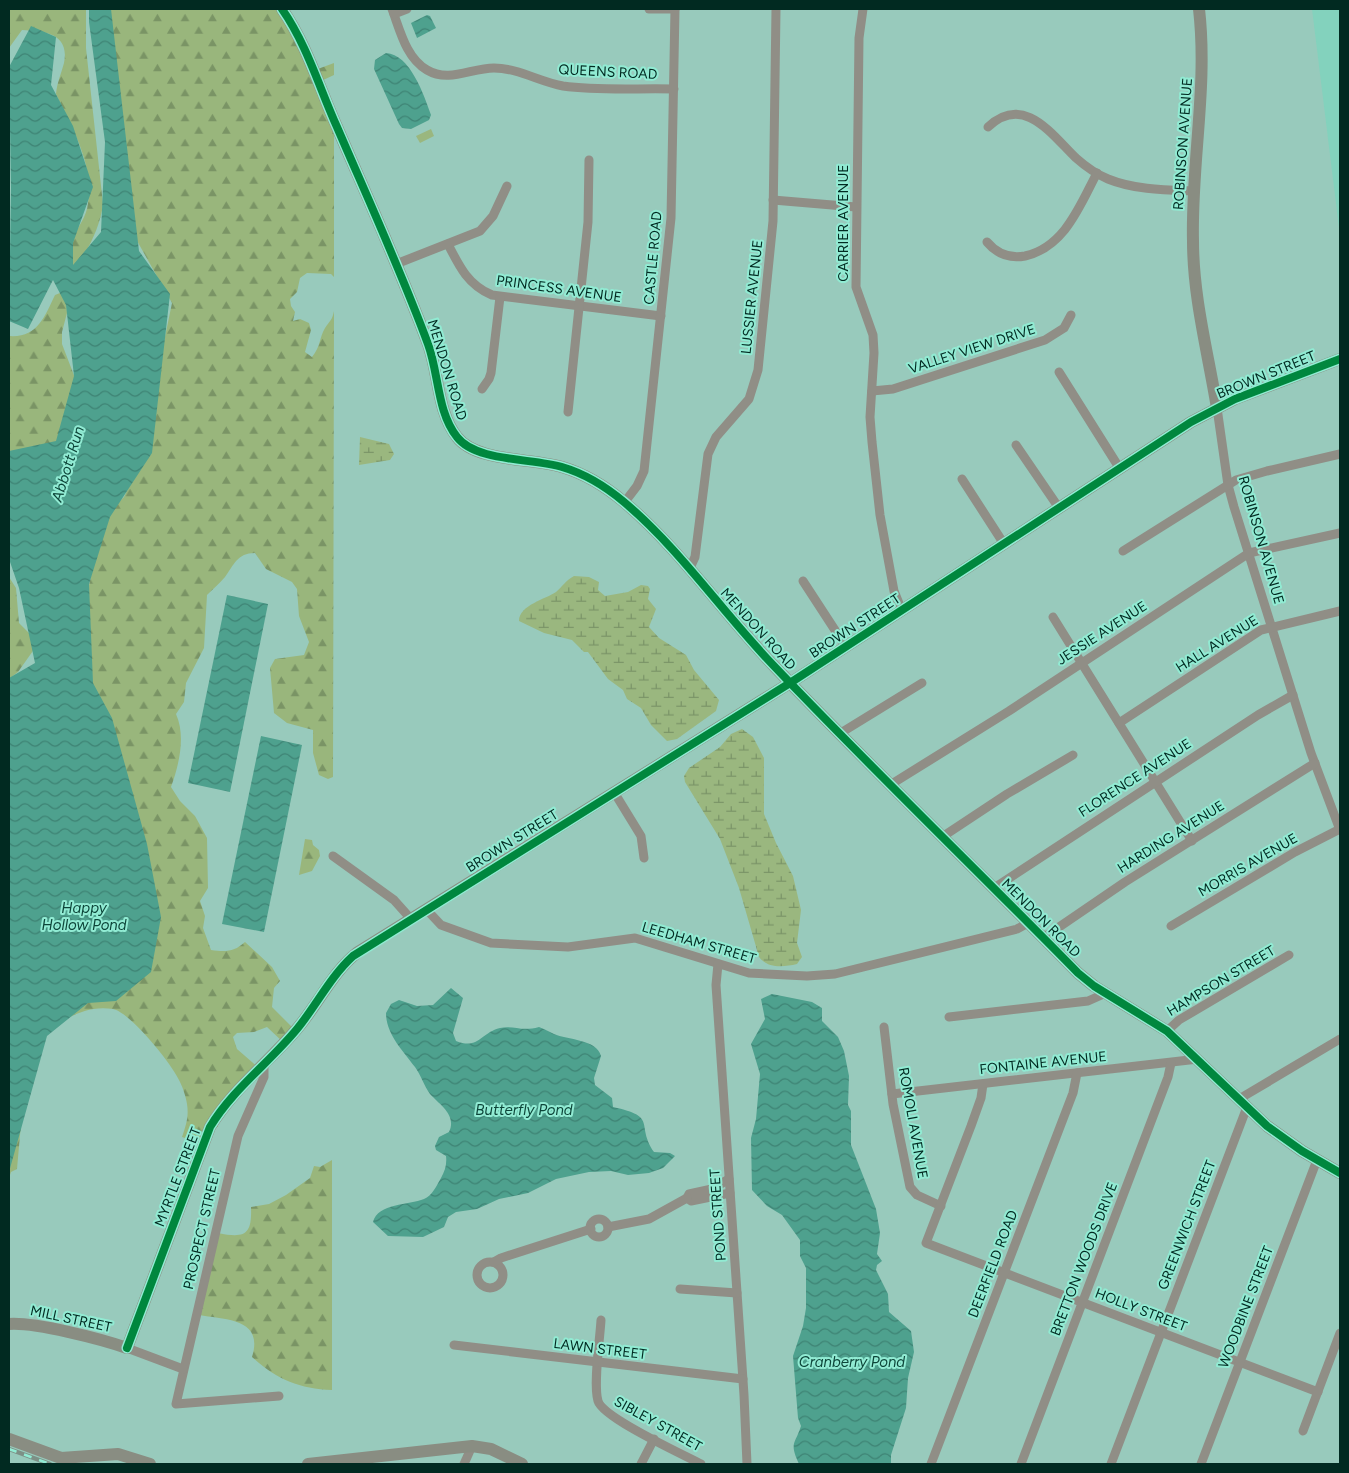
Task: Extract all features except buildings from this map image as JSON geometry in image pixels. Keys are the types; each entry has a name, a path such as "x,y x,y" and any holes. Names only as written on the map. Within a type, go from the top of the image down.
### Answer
{"street":[{"name":"MENDON ROAD","path":"282,9 304,46 396,264 432,355 447,422 462,443 481,453 537,461 571,470 596,481 624,503 655,531 790,683 839,734 1083,978 1167,1031 1274,1131 1317,1160 1340,1172"},
{"path":"393,11 407,9"},
{"path":"649,9 675,9"},
{"name":"CASTLE ROAD","path":"624,503 633,492 644,471 661,316 671,218 675,9"},
{"name":"LUSSIER AVENUE","path":"689,570 695,557 708,454 722,430 744,407 756,381 772,240 776,9"},
{"name":"CARRIER AVENUE","path":"863,9 859,30 856,287 873,335 874,353 870,429 880,515 895,597 902,611"},
{"name":"ROBINSON AVENUE","path":"1199,9 1203,75 1192,242 1194,269 1228,485 1315,763 1340,829"},
{"name":"QUEENS ROAD","path":"393,11 408,49 416,61 433,73 455,75 488,68 502,68 567,86 674,89"},
{"path":"988,128 997,120 1009,115 1034,120 1050,130 1077,158 1097,173 1119,183 1137,187 1195,191"},
{"path":"568,412 588,222 589,160"},
{"path":"987,242 995,251 1013,257 1029,255 1050,245 1068,225 1097,173"},
{"path":"396,264 448,244 485,226 500,204 507,186"},
{"path":"773,200 856,207"},
{"name":"PRINCESS AVENUE","path":"448,244 466,277 485,292 500,298 661,316"},
{"path":"482,389 489,379 500,298"},
{"name":"VALLEY VIEW DRIVE","path":"872,391 886,391 901,387 1045,340 1064,328 1071,315"},
{"name":"BROWN STREET","path":"326,990 353,956 790,683 1217,408 1340,359"},
{"path":"1059,372 1120,469"},
{"path":"1016,445 1059,508"},
{"path":"1123,551 1228,485 1267,471 1340,454"},
{"path":"962,480 1004,544"},
{"name":"JESSIE AVENUE","path":"890,785 1009,711 1249,553 1340,533"},
{"path":"803,581 846,647"},
{"name":"HALL AVENUE","path":"1119,723 1261,630 1340,611"},
{"path":"1053,617 1080,663 1157,781 1192,841"},
{"path":"839,734 922,683"},
{"name":"FLORENCE AVENUE","path":"994,888 1157,781 1293,695"},
{"path":"942,837 1007,794 1073,755"},
{"name":"HARDING AVENUE","path":"1043,938 1125,882 1315,763"},
{"path":"614,792 640,836 644,858"},
{"name":"MORRIS AVENUE","path":"1171,926 1295,852 1340,829"},
{"path":"333,856 394,900 411,919"},
{"name":"LEEDHAM STREET","path":"426,909 441,925 491,943 568,947 635,938 757,974 835,974 1017,929 1028,923"},
{"name":"HAMPSON STREET","path":"1167,1031 1176,1022 1290,954"},
{"name":"POND STREET","path":"718,964 716,985 747,1464"},
{"name":"MYRTLE STREET","path":"127,1348 210,1127 230,1098 298,1027 326,990"},
{"path":"949,1017 1088,1001 1106,993"},
{"name":"ROMOLI AVENUE","path":"884,1027 892,1094 911,1190 917,1196 940,1206"},
{"path":"1243,1103 1340,1039"},
{"name":"FONTAINE AVENUE","path":"892,1094 1198,1059"},
{"name":"PROSPECT STREET","path":"264,1063 264,1077 238,1136 176,1404 279,1396"},
{"name":"BRETTON WOODS DRIVE","path":"1021,1464 1168,1077 1171,1063"},
{"name":"DEERFIELD ROAD","path":"931,1464 1073,1093 1077,1073"},
{"path":"940,1206 980,1102 983,1084"},
{"name":"GREENWICH STREET","path":"1111,1464 1161,1332 1243,1103"},
{"name":"WOODBINE STREET","path":"1201,1464 1317,1160"},
{"path":"494,1262 501,1258 591,1230 593,1222 598,1219 603,1220 608,1227 638,1223 687,1198 689,1194 712,1189 729,1179"},
{"path":"687,1198 690,1201 730,1192"},
{"name":"HOLLY STREET","path":"940,1206 926,1243 1318,1392"},
{"path":"680,1289 737,1293"},
{"name":"SIBLEY STREET","path":"601,1320 597,1395 600,1406 610,1415 701,1464"},
{"name":"MILL STREET","path":"9,1324 33,1326 104,1341 183,1369"},
{"path":"1303,1432 1340,1332"},
{"name":"LAWN STREET","path":"454,1345 743,1379"},
{"path":"641,1464 654,1439"},
{"path":"9,1440 61,1458 118,1454 150,1464"},
{"path":"464,1464 472,1446"},
{"path":"308,1464 472,1446 491,1449 522,1464"}],"shaded area":[{"path":"1312,9 1340,9 1339,228"}],"green space":[{"path":"9,9 86,9 86,48 103,204 99,223 85,253 66,277 73,239 87,208 89,189 85,160 75,133 56,94 65,53 63,45 54,36 30,30 22,30 9,48"},
{"path":"108,9 280,9 315,70 334,63 334,75 319,82 334,122 334,277 331,274 307,273 300,278 297,292 290,299 291,306 295,312 293,321 300,319 309,323 311,330 305,352 312,357 325,328 332,319 334,311 333,777 328,779 319,775 313,753 313,730 287,723 274,713 270,668 275,659 304,655 309,642 299,616 297,589 292,582 266,569 255,553 244,555 237,560 225,577 207,595 204,648 186,683 184,702 176,714 181,732 181,741 179,760 171,787 180,801 195,816 207,838 208,888 200,901 205,916 203,928 211,950 230,951 245,942 272,967 280,981 274,988 272,1007 296,1031 284,1043 267,1027 254,1032 237,1033 233,1037 237,1049 259,1068 218,1119 218,1127 213,1127 204,1144 182,1137 188,1113 187,1101 182,1087 169,1064 130,1019 113,1009 104,1008 87,1010 71,1016 48,1029 21,1124 17,1169 11,1172 9,1178 9,1134 125,775 119,746 93,696 85,604 104,516 124,497 133,478 172,303 136,239"},
{"path":"431,129 434,136 420,143 416,136"},
{"path":"60,293 66,295 67,313 62,332 62,344 75,378 56,447 9,458 9,336 19,336 33,330 43,319 55,295"},
{"path":"360,437 389,444 394,454 390,460 359,465"},
{"path":"574,576 589,577 599,582 598,590 605,596 628,592 641,585 648,586 650,589 648,599 656,609 649,627 659,638 686,655 694,670 719,700 716,711 677,739 667,741 651,725 641,708 627,699 623,690 608,679 588,652 584,652 572,640 544,633 519,621 523,611 556,592"},
{"path":"9,577 16,588 19,623 31,635 35,648 18,672 9,679"},
{"path":"742,729 753,737 764,758 764,814 793,876 801,910 797,943 802,957 797,964 772,965 767,964 759,957 739,888 720,839 685,782 684,776 689,768 720,747 731,734"},
{"path":"305,839 312,840 313,845 319,850 320,856 312,871 299,875"},
{"path":"332,1160 332,1390 309,1388 279,1377 252,1357 253,1335 248,1328 231,1320 199,1315 218,1233 241,1235 248,1229 251,1207 269,1204 286,1195 310,1178 314,1166 320,1167"}],"water":[{"name":"Happy Hollow Pond","path":"89,9 111,9 139,251 170,294 152,453 110,517 89,584 93,683 112,718 147,844 161,917 151,972 116,1001 88,1003 47,1036 9,1172 9,678 35,663 19,588 9,559 9,451 56,441 74,376 66,305 53,280 28,329 9,321 11,188 9,67 31,26 56,37 51,85 73,126 93,187 73,243 73,265 101,232 105,142 89,22"},
{"path":"427,15 430,16 436,28 417,38 411,23"},
{"path":"386,53 395,55 409,68 420,87 431,115 429,120 411,129 402,128 399,124 374,69 375,60"},
{"path":"227,595 268,604 230,792 188,783"},
{"path":"261,736 302,745 264,932 222,924"},
{"name":"Butterfly Pond","path":"451,988 463,998 453,1033 456,1041 464,1043 475,1042 493,1030 500,1028 527,1029 539,1027 560,1036 594,1046 601,1056 594,1078 595,1085 612,1098 613,1107 636,1114 641,1118 654,1152 670,1153 675,1156 663,1168 649,1173 628,1175 611,1171 589,1172 556,1179 528,1193 499,1199 477,1209 456,1212 448,1217 444,1227 423,1237 388,1236 373,1222 376,1216 387,1208 427,1198 432,1193 442,1175 446,1162 446,1156 436,1150 435,1146 439,1137 449,1132 451,1120 446,1111 430,1094 417,1070 392,1035 386,1013 391,1004 399,1000 417,1006 433,1005"},
{"name":"Cranberry Pond","path":"772,994 812,1002 822,1008 822,1021 838,1037 844,1051 849,1076 848,1105 851,1111 851,1145 876,1209 880,1233 877,1254 882,1261 877,1265 876,1270 888,1294 889,1312 911,1331 914,1352 908,1378 906,1408 891,1455 891,1464 799,1464 794,1451 794,1444 801,1426 798,1418 793,1356 803,1326 806,1308 806,1268 800,1256 800,1240 782,1215 767,1206 752,1190 751,1138 756,1119 760,1074 751,1044 765,1019 761,999"}],"railway":[{"path":"9,1449 50,1464"}],"cycle path":[{"path":"282,9 306,52 407,289 432,356 446,416 450,427 457,437 477,451 505,458 550,464 579,473 595,481 624,502 664,540 755,646 811,705 1078,973 1094,986 1167,1031 1267,1126 1302,1151 1340,1173"},
{"path":"127,1348 210,1127 229,1100 297,1029 330,982 353,956 790,683 1191,422 1235,399 1340,359"}],"water label":[{"name":"Abbott Run","path":"68,464"}]}
